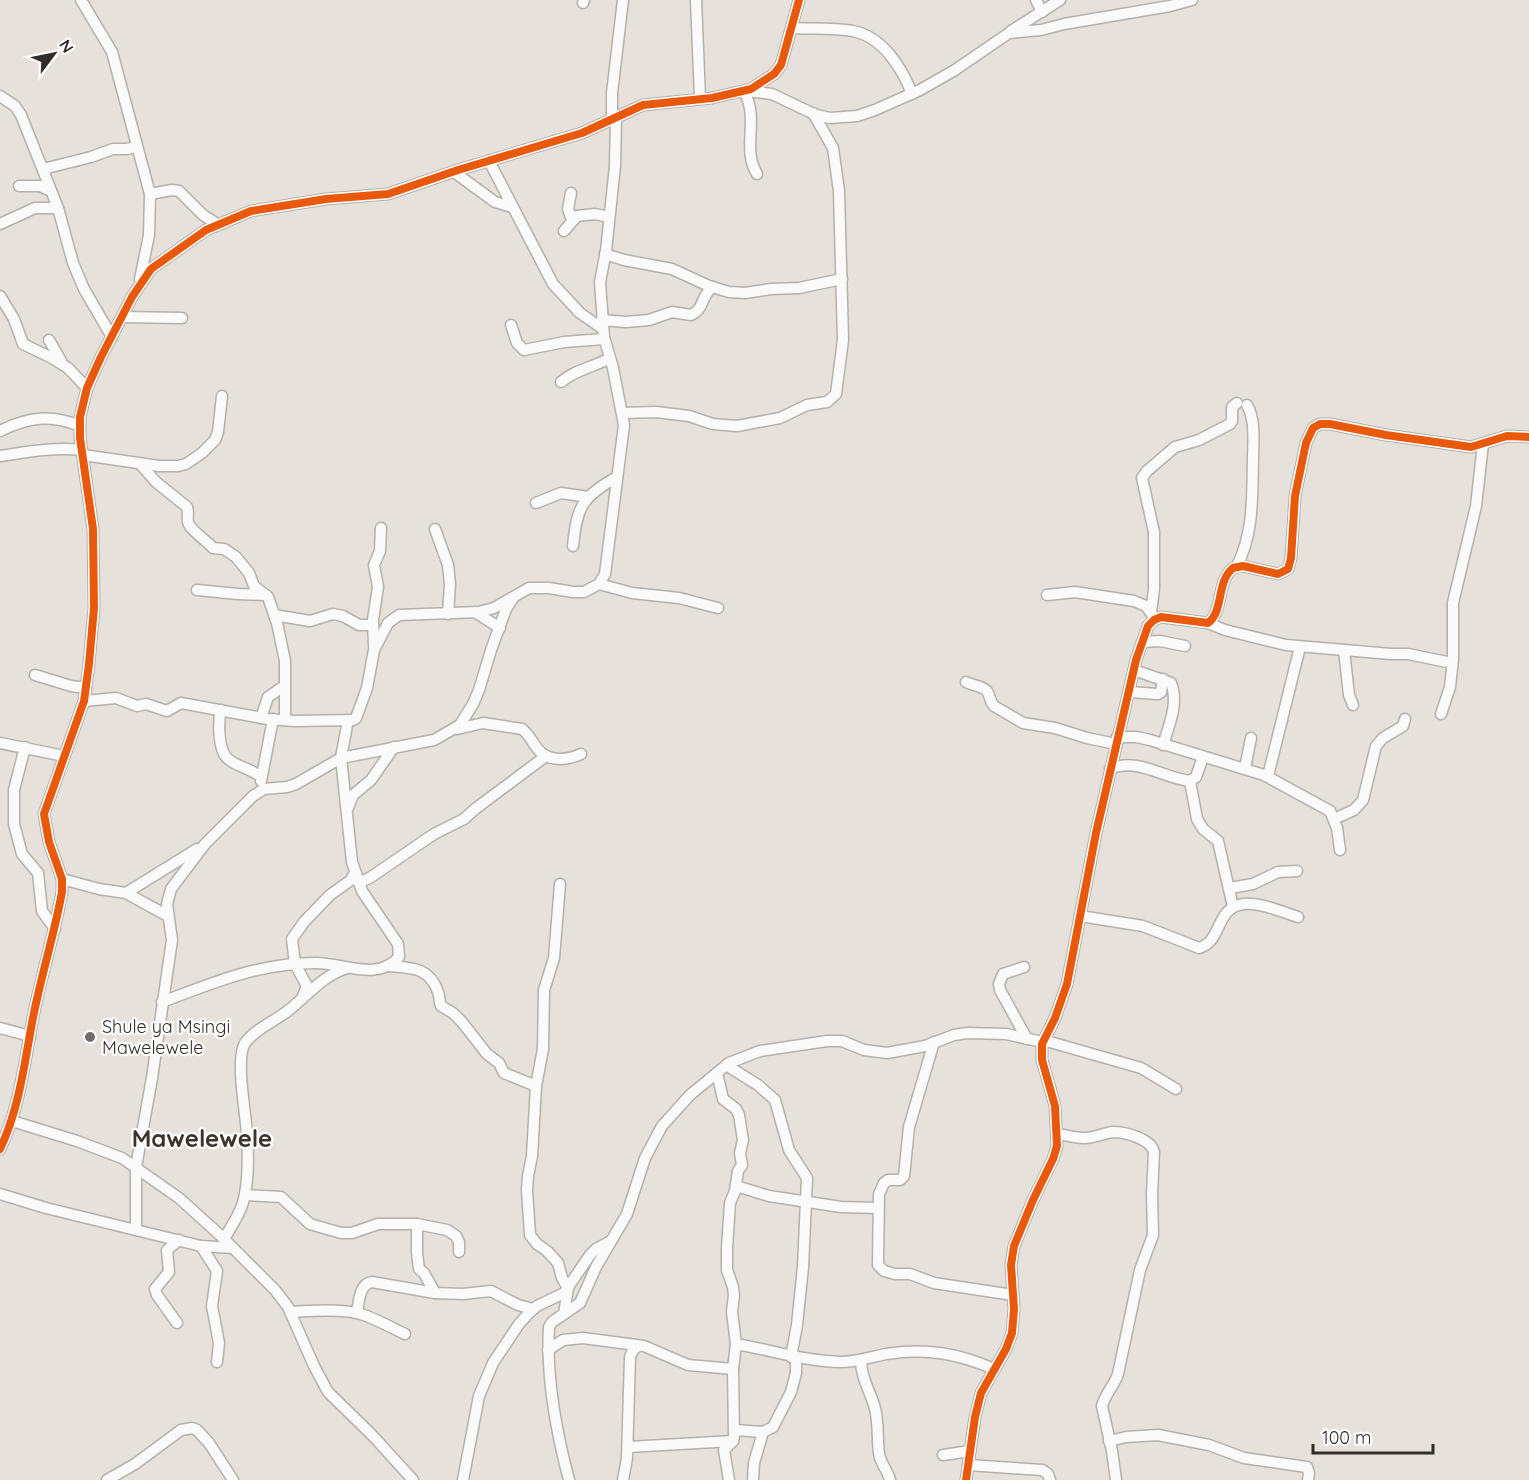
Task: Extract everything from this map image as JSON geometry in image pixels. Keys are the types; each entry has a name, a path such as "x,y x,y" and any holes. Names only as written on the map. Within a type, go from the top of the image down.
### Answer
{"street":[{"path":"374,650 385,627 399,615 475,612 494,608 529,588 584,592 599,584 605,574 624,425 603,329 600,282 615,166 612,93 622,0"},
{"path":"696,0 700,98"},
{"path":"0,1149 3,1136 12,1121 62,892 62,879 49,842 44,814 84,701 86,688 94,608 94,566 93,529 82,453 80,417 87,388 101,357 151,269 159,261 217,224 251,211 388,194 582,133 643,105 712,98 746,91 758,86 777,71 784,58 799,0"},
{"path":"1036,0 1042,12"},
{"path":"746,91 772,94 813,113 838,119 857,116 912,94 955,70 1060,0"},
{"path":"1009,33 1041,30 1192,0"},
{"path":"80,2 112,52 150,194 151,218 140,285"},
{"path":"792,27 855,32 869,38 883,48 898,65 912,94"},
{"path":"746,91 752,108 751,161 758,174"},
{"path":"0,96 15,106 21,115 58,208 84,289 112,337"},
{"path":"622,413 657,412 689,416 713,424 737,426 780,418 807,405 832,399 837,388 843,340 837,170 833,148 813,113"},
{"path":"43,169 113,149 127,150 136,147"},
{"path":"489,161 553,284 580,313 603,329"},
{"path":"454,172 495,202 512,207"},
{"path":"19,186 39,186 51,191"},
{"path":"150,194 179,191 203,215 217,224"},
{"path":"571,193 568,209 572,220"},
{"path":"0,224 35,208 58,208"},
{"path":"564,231 572,220 580,215 609,217"},
{"path":"147,243 159,261"},
{"path":"605,254 672,269 729,292 745,293 799,288 842,279"},
{"path":"512,326 517,343 524,350 572,341 626,322 649,320 672,312 692,315 699,310 704,294 713,287"},
{"path":"0,296 14,318 23,344 63,365 87,388"},
{"path":"122,317 182,318"},
{"path":"49,340 63,365"},
{"path":"561,382 570,375 610,358"},
{"path":"0,456 62,448 141,465 178,466 186,464 215,440 222,396"},
{"path":"966,1480 977,1405 986,1381 1006,1349 1012,1333 1014,1320 1011,1271 1014,1246 1053,1160 1057,1146 1054,1106 1042,1060 1043,1041 1065,994 1110,769 1134,670 1153,616 1154,532 1142,478 1175,447 1199,440 1230,424 1232,407 1242,404 1251,414 1253,431 1252,512 1247,543 1237,566 1225,577 1214,618 1208,623"},
{"path":"0,431 27,420 44,417 65,420 80,426"},
{"path":"1237,566 1278,574 1287,569 1291,558 1297,486 1306,443 1313,428 1320,424 1468,447 1507,436 1529,437"},
{"path":"1441,714 1450,687 1454,644 1453,603 1476,506 1483,444"},
{"path":"141,465 156,483 187,507 188,523 193,531 206,539 213,548 224,549 236,557 249,573 254,586 266,594 284,652 285,720"},
{"path":"573,546 579,508 599,487 617,477"},
{"path":"536,503 561,493 588,497"},
{"path":"84,701 116,698 137,706 146,704 167,711 181,703 267,719 348,720 356,718 367,688 374,650 373,625 378,587 374,565 380,551 381,528"},
{"path":"435,530 448,565 450,585 448,614"},
{"path":"599,584 632,592 679,598 718,608"},
{"path":"197,590 266,594"},
{"path":"1047,596 1075,592 1134,600 1146,606 1153,616 1208,623 1264,641 1408,654 1452,663"},
{"path":"136,1230 136,1167 152,1078 172,940 167,904 171,889 205,844 258,792 270,787 287,787 296,784 341,758 434,740 462,723 473,704 506,609 514,597"},
{"path":"475,612 500,628"},
{"path":"274,615 310,621 333,614 343,616 359,625 373,625"},
{"path":"1142,642 1160,641 1185,646"},
{"path":"1269,776 1300,646"},
{"path":"1344,650 1349,695 1353,705"},
{"path":"1134,670 1171,683 1174,698 1163,745"},
{"path":"35,675 86,688"},
{"path":"1129,692 1158,694 1161,692 1163,679"},
{"path":"966,682 983,688 987,691 990,703 1023,723 1055,728 1087,738 1117,740 1136,737 1269,776 1330,811 1340,842 1340,850"},
{"path":"258,792 268,697 284,687"},
{"path":"221,710 218,726 225,755 230,760 255,771 261,777"},
{"path":"1334,819 1354,810 1363,800 1376,746 1383,738 1400,729 1405,719"},
{"path":"162,1002 231,975 274,965 332,964 373,971 399,957 398,944 377,915 357,878 352,862 341,758 348,720"},
{"path":"453,730 483,723 522,729 546,756 566,759 581,754"},
{"path":"1245,768 1251,738"},
{"path":"0,743 64,756"},
{"path":"25,747 14,790 14,825 22,854 38,873 42,911 55,929"},
{"path":"347,811 353,795 371,780 394,747"},
{"path":"303,996 307,986 295,964 292,944 296,932 330,895 351,880 371,877 434,834 464,819 546,756"},
{"path":"1110,769 1122,765 1140,767 1190,781 1196,777 1203,757"},
{"path":"1190,781 1197,819 1203,830 1218,841 1233,908"},
{"path":"126,893 205,844"},
{"path":"1230,888 1253,884 1278,872 1297,871"},
{"path":"62,879 99,889 126,893 168,916"},
{"path":"560,884 554,958 544,990 543,1049 536,1086 532,1156 527,1190 530,1235 558,1263 562,1278 568,1288 564,1314"},
{"path":"1080,916 1143,926 1199,948 1213,940 1222,918 1238,905 1262,906 1298,917"},
{"path":"386,966 413,968 429,975 438,992 441,1006 462,1022 487,1054 499,1063 504,1074 536,1086"},
{"path":"224,1239 245,1195 248,1166 241,1071 243,1046 252,1036 290,1009 325,977 348,967"},
{"path":"1024,967 1003,975 999,984 1000,990 1027,1039"},
{"path":"0,1029 30,1036"},
{"path":"568,1480 555,1416 548,1350 550,1324 580,1303 596,1267 627,1214 645,1158 662,1126 690,1095 726,1065 760,1051 827,1041 842,1041 864,1050 887,1053 954,1035 976,1032 1006,1034 1043,1041 1141,1068 1176,1089"},
{"path":"934,1042 909,1127 904,1176 900,1180 888,1180 879,1194 876,1261 880,1269 895,1274 910,1274 934,1283 1013,1295"},
{"path":"628,1447 763,1432 773,1427 790,1392 796,1373 793,1357 807,1178 789,1150 775,1100 758,1085 726,1065"},
{"path":"717,1072 720,1093 726,1103 737,1112 743,1138 740,1153 742,1165 738,1171 730,1203 727,1248 727,1270 734,1287 732,1312 736,1344 733,1369 734,1435 724,1450 729,1480"},
{"path":"12,1121 107,1152 136,1167 179,1198 275,1290 290,1312 328,1392 413,1480"},
{"path":"1057,1134 1087,1138 1121,1133 1146,1141 1152,1146 1154,1152 1153,1235 1140,1270 1118,1374 1102,1406 1116,1480"},
{"path":"736,1186 769,1196 841,1207 878,1208"},
{"path":"0,1194 46,1208 201,1246 232,1248"},
{"path":"245,1195 281,1197 310,1224 341,1233 352,1233 378,1224 417,1224 452,1232 459,1242 459,1252"},
{"path":"417,1224 419,1269 435,1293"},
{"path":"177,1323 155,1289 169,1272 167,1250 179,1240"},
{"path":"463,1480 471,1433 486,1377 519,1323 533,1309 559,1297 568,1288 590,1255 611,1241"},
{"path":"201,1246 217,1271 212,1306 219,1343 217,1362"},
{"path":"357,1313 363,1286 367,1282 435,1293 463,1294 491,1291 518,1305 533,1309"},
{"path":"290,1312 331,1310 357,1313 405,1334"},
{"path":"548,1350 563,1340 579,1337 651,1348 688,1365 733,1369"},
{"path":"736,1344 793,1357 843,1362 905,1351 941,1352 958,1355 994,1369"},
{"path":"623,1480 628,1447 630,1357 638,1346"},
{"path":"861,1360 862,1374 874,1406 878,1426 880,1457 890,1480"},
{"path":"107,1480 135,1464 181,1430 190,1428 197,1430 209,1443 233,1480"},
{"path":"753,1480 754,1463 763,1432"},
{"path":"1109,1441 1153,1435 1200,1443 1244,1458 1307,1467 1308,1480"},
{"path":"943,1455 970,1451"},
{"path":"968,1465 1042,1470 1048,1474 1050,1480"}],"cycle path":[{"path":"0,1149 16,1103 35,1007 62,892 62,879 49,842 44,814 84,701 89,664 94,608 93,529 80,438 80,417 87,388 101,357 132,297 151,269 206,230 251,211 326,199 388,194 458,170 582,133 643,105 712,98 751,89 774,74 781,65 799,0"},
{"path":"966,1480 975,1417 981,1393 1006,1349 1012,1333 1014,1309 1011,1265 1014,1246 1057,1146 1055,1106 1042,1060 1042,1044 1055,1018 1067,984 1096,833 1136,660 1148,626 1161,617 1208,623 1216,611 1224,581 1233,568 1243,566 1278,574 1288,569 1291,558 1295,496 1306,443 1313,428 1320,424 1471,447 1507,436 1529,437"}],"place":[{"name":"Shule ya Msingi Mawelewele","path":"90,1037"}],"district":[{"name":"Mawelewele","path":"202,1139"}]}
